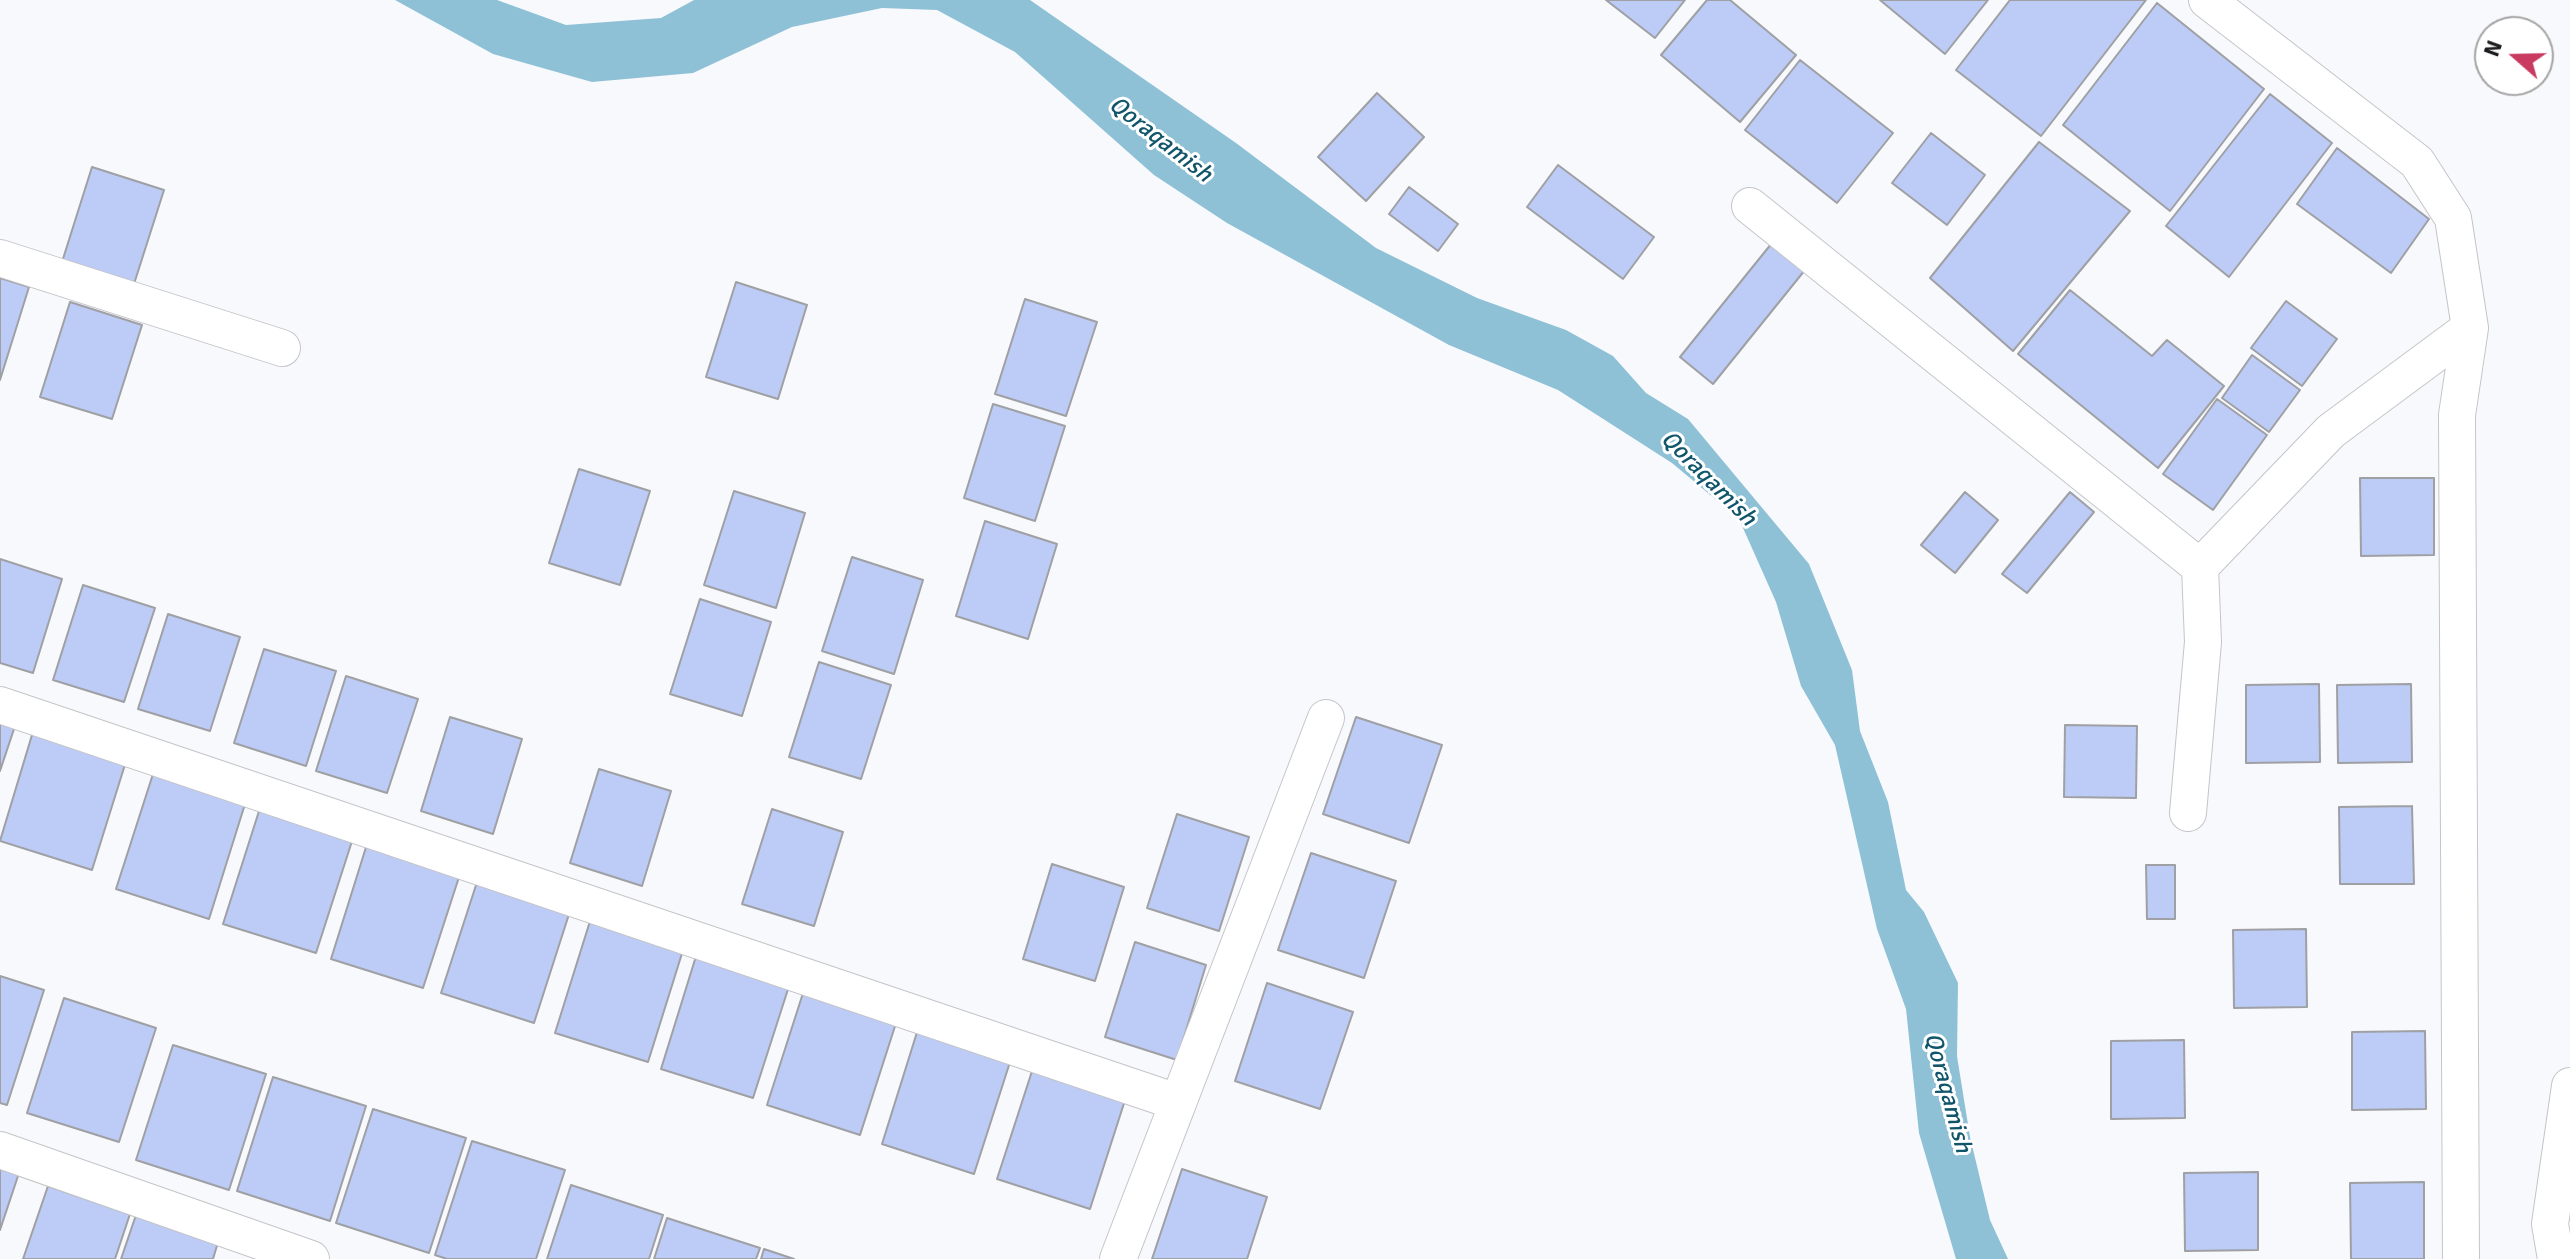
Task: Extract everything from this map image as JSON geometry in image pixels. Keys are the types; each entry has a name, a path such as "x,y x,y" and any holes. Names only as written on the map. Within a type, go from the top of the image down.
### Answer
{"street":[{"path":"2207,0 2417,162 2453,218 2470,328 2457,415 2461,1259"},
{"path":"1750,206 2200,567"},
{"path":"0,258 282,348"},
{"path":"2188,813 2203,642 2200,567 2331,431 2470,328"},
{"path":"0,705 1177,1102"},
{"path":"1118,1259 1326,718"},
{"path":"2556,1259 2550,1224 2570,1086"},
{"path":"0,1150 311,1259"}],"water":[{"name":"Qoraqamish","path":"395,0 497,0 566,25 661,18 694,0 1030,0 1236,143 1376,248 1477,298 1566,330 1613,356 1646,393 1688,419 1809,564 1852,670 1860,731 1888,802 1906,890 1924,912 1958,983 1957,1056 1970,1137 1990,1220 2008,1259 1956,1259 1919,1133 1906,1009 1877,929 1835,745 1801,686 1776,602 1739,519 1672,463 1558,390 1449,345 1227,223 1154,175 1015,52 937,10 882,8 792,27 693,73 592,82 493,54"}],"building":[{"path":"1606,0 1685,0 1655,38"},
{"path":"1707,0 1730,0 1796,55 1740,122 1661,55"},
{"path":"1880,0 1988,0 1945,54"},
{"path":"2010,0 2146,0 2041,136 1956,70"},
{"path":"2157,3 2264,89 2170,211 2063,125"},
{"path":"1800,60 1893,133 1837,203 1745,130"},
{"path":"1377,93 1424,137 1366,201 1318,157"},
{"path":"2270,94 2332,143 2229,277 2166,226"},
{"path":"1931,133 1985,175 1947,225 1892,183"},
{"path":"2039,142 2130,211 2013,351 1930,278"},
{"path":"2337,148 2429,219 2391,273 2297,204"},
{"path":"1558,165 1654,237 1623,279 1527,207"},
{"path":"92,167 164,190 134,284 62,262"},
{"path":"1409,187 1458,224 1438,251 1389,214"},
{"path":"1776,238 1809,265 1713,384 1680,357"},
{"path":"0,278 29,287 0,380"},
{"path":"736,282 807,305 778,399 706,377"},
{"path":"2070,290 2152,356 2167,340 2224,386 2158,468 2018,354"},
{"path":"1025,299 1097,322 1066,416 995,394"},
{"path":"2286,301 2337,339 2302,386 2251,348"},
{"path":"70,302 142,325 112,419 40,397"},
{"path":"2252,355 2300,390 2269,432 2222,398"},
{"path":"2217,399 2267,435 2213,510 2163,474"},
{"path":"993,404 1065,426 1035,521 964,498"},
{"path":"579,469 650,491 620,585 549,563"},
{"path":"2360,478 2434,478 2434,555 2361,556"},
{"path":"734,491 805,513 776,608 704,585"},
{"path":"1965,492 1998,520 1955,573 1921,545"},
{"path":"2070,492 2094,512 2027,593 2002,574"},
{"path":"985,521 1057,544 1028,639 956,616"},
{"path":"852,557 923,580 894,674 822,651"},
{"path":"0,559 62,579 33,673 0,663"},
{"path":"83,585 155,608 124,702 53,680"},
{"path":"700,599 771,622 742,716 670,694"},
{"path":"168,614 240,637 210,731 138,709"},
{"path":"264,649 336,671 306,766 234,743"},
{"path":"819,662 891,685 861,779 789,757"},
{"path":"346,676 418,699 387,793 316,771"},
{"path":"2319,684 2320,762 2246,763 2246,685"},
{"path":"2411,684 2412,762 2338,763 2337,685"},
{"path":"0,714 17,720 0,771"},
{"path":"450,717 522,739 493,834 421,811"},
{"path":"1356,717 1442,745 1409,843 1323,814"},
{"path":"35,725 128,755 92,870 0,841"},
{"path":"2065,725 2137,726 2136,798 2064,797"},
{"path":"599,769 671,791 642,886 570,863"},
{"path":"153,774 245,804 209,919 116,889"},
{"path":"2412,806 2414,884 2340,884 2339,807"},
{"path":"260,808 353,838 316,953 223,924"},
{"path":"772,809 843,832 814,926 742,904"},
{"path":"1177,814 1249,837 1219,931 1147,908"},
{"path":"367,844 460,874 423,988 331,959"},
{"path":"1311,853 1396,881 1364,978 1278,950"},
{"path":"1052,864 1124,887 1095,981 1023,959"},
{"path":"2146,865 2175,865 2175,919 2147,919"},
{"path":"478,879 571,908 534,1023 441,993"},
{"path":"591,918 684,947 648,1062 555,1033"},
{"path":"2306,929 2307,1007 2234,1008 2233,930"},
{"path":"1135,942 1206,965 1177,1060 1105,1037"},
{"path":"697,953 790,983 753,1098 661,1069"},
{"path":"0,976 44,990 7,1105 0,1103"},
{"path":"1267,983 1353,1012 1320,1109 1235,1081"},
{"path":"804,990 897,1020 860,1135 767,1105"},
{"path":"64,998 156,1028 119,1142 27,1113"},
{"path":"918,1029 1011,1059 974,1174 882,1144"},
{"path":"2425,1031 2426,1109 2352,1110 2352,1032"},
{"path":"2184,1040 2185,1118 2111,1119 2111,1041"},
{"path":"173,1045 266,1074 229,1190 136,1160"},
{"path":"1034,1065 1127,1094 1090,1209 997,1179"},
{"path":"273,1077 366,1106 330,1221 237,1191"},
{"path":"373,1109 466,1138 429,1253 336,1223"},
{"path":"472,1141 565,1170 536,1259 447,1259 435,1255"},
{"path":"0,1167 19,1173 0,1230"},
{"path":"1182,1169 1267,1197 1247,1259 1152,1259"},
{"path":"2258,1172 2258,1250 2185,1251 2184,1173"},
{"path":"2424,1182 2424,1259 2351,1259 2350,1183"},
{"path":"571,1185 663,1215 649,1259 547,1259"},
{"path":"48,1186 130,1214 115,1259 23,1259"},
{"path":"136,1215 218,1242 213,1259 121,1259"},
{"path":"667,1218 760,1248 756,1259 654,1259"},
{"path":"764,1249 794,1259 761,1259"}]}
